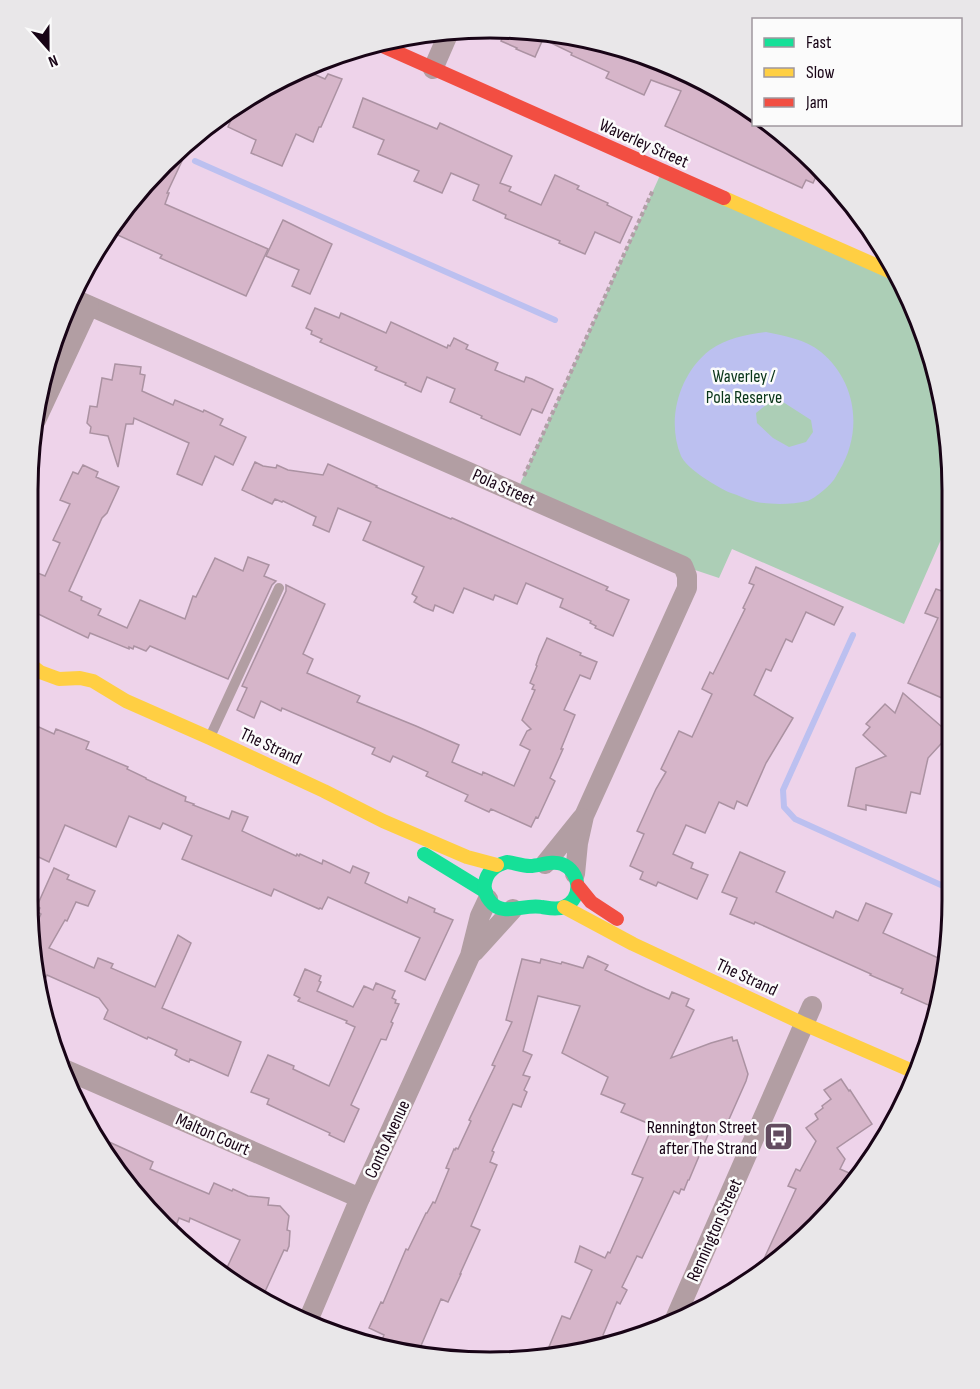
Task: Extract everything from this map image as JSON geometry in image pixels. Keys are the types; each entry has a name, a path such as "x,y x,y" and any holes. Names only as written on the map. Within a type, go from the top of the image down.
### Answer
{"street":[{"path":"433,69 446,39"},
{"name":"Waverley Street","path":"388,49 885,269"},
{"path":"51,381 81,303"},
{"name":"Pola Street","path":"81,303 683,566 687,576 687,588 584,816 578,843 576,880"},
{"name":"The Strand","path":"38,670 59,679 80,678 93,681 126,701 467,857 497,865 507,862 528,866 559,863 568,867 576,880"},
{"name":"Pola Street","path":"545,864 584,816"},
{"path":"416,851 444,864 504,910 531,905 550,909 564,907 575,897 576,880"},
{"path":"487,896 485,885 487,875 497,865"},
{"path":"576,880 591,902 629,925"},
{"name":"Conto Avenue","path":"311,1314 360,1198 470,956 487,896"},
{"name":"The Strand","path":"564,907 633,945 810,1011 909,1069"},
{"name":"Conto Avenue","path":"470,956 513,909"},
{"name":"Rennington Street","path":"679,1310 810,1011"},
{"name":"Malton Court","path":"72,1073 360,1198"}],"lane":[{"path":"210,738 279,588"}],"path":[{"path":"516,493 662,171"}],"green space":[{"name":"Waverley / Pola Reserve","path":"662,171 890,279 908,317 927,373 939,431 942,460 942,537 904,624 732,549 719,578 683,566 516,493"}],"water":[{"path":"766,332 802,341 821,352 833,364 849,393 853,424 847,456 833,481 807,501 787,504 765,503 725,490 703,477 684,461 677,442 675,413 678,398 690,372 699,360 710,350 723,343","holes":["771,401 783,402 811,420 813,432 806,442 789,447 773,438 757,423 756,413"]}],"building":[{"path":"502,38 542,40 535,57 501,41"},
{"path":"547,41 578,46 635,62 690,84 716,98 752,122 752,126 758,126 765,131 788,150 816,177 813,183 806,180 802,188 665,126 681,91 651,80 644,95 606,78 609,72 571,55 572,53"},
{"path":"313,74 325,79 328,74 342,79 313,142 296,134 282,166 251,153 256,140 228,127 231,119 264,98"},
{"path":"363,98 437,129 440,123 512,156 500,183 511,187 509,191 541,205 555,175 579,186 577,189 632,217 620,243 595,232 585,254 505,218 506,215 473,200 479,185 451,173 442,193 414,181 419,171 378,154 384,140 353,127"},
{"path":"184,158 167,193 169,193 165,204 268,249 246,296 160,258 162,255 117,235 150,192"},
{"path":"283,220 332,244 310,294 292,286 299,270 266,256"},
{"path":"315,308 339,318 341,313 386,333 391,322 447,348 454,338 468,345 466,349 498,363 495,370 524,382 526,377 553,389 542,413 532,409 520,435 450,402 455,389 427,377 421,392 375,370 377,367 320,342 322,339 311,334 312,331 306,328"},
{"path":"115,364 141,367 140,374 145,375 142,391 173,405 175,400 203,412 204,410 223,419 220,425 246,437 233,465 215,456 202,485 177,474 189,443 134,418 133,424 126,424 118,467 108,436 90,433 91,427 87,423 90,406 97,407 102,378 112,380"},
{"path":"255,462 263,466 276,468 277,465 288,470 323,475 328,464 608,587 606,590 629,600 613,636 595,628 596,626 590,623 591,621 560,607 563,599 526,583 517,604 495,595 493,600 464,588 453,613 435,605 433,611 414,602 417,597 412,594 424,567 363,540 371,522 338,508 329,532 313,525 316,517 283,501 275,499 272,504 242,490"},
{"path":"83,465 98,472 96,477 119,487 107,513 102,518 69,591 82,597 81,600 101,609 98,615 127,628 140,600 185,619 193,596 196,597 215,558 243,571 248,557 269,565 264,576 276,581 272,585 228,679 150,646 146,651 134,646 133,649 129,647 129,649 90,633 88,638 38,614 38,573 45,576 60,543 53,540 70,504 60,500 73,472 78,474"},
{"path":"756,567 843,607 834,625 806,612 792,642 786,639 771,671 766,669 754,695 793,718 766,763 747,806 737,801 734,809 719,802 705,833 686,825 673,854 693,863 691,868 708,875 697,899 658,882 656,886 640,879 643,872 630,866 644,834 637,831 666,772 661,769 679,731 692,737 712,694 702,689 710,672 713,674 745,609 743,608 754,585 749,583"},
{"path":"286,585 325,604 303,654 313,659 307,673 360,696 357,702 459,745 452,762 482,775 483,772 514,786 530,750 520,745 527,731 531,729 522,720 535,690 532,689 534,685 530,683 547,638 597,662 590,679 580,675 564,710 575,715 550,778 555,781 538,818 536,817 531,827 491,809 489,812 465,801 468,795 426,776 428,772 393,756 390,762 372,754 375,748 282,708 281,711 261,701 254,718 237,710 247,688 242,686 286,591"},
{"path":"936,589 942,591 942,698 908,683 938,618 925,613"},
{"path":"903,693 942,727 942,743 928,758 920,794 911,792 906,813 866,805 866,810 848,806 856,768 886,756 863,735 870,727 866,724 885,704 895,713"},
{"path":"38,727 54,734 56,729 89,742 86,749 128,767 127,769 146,779 186,797 185,801 193,805 229,819 232,811 248,817 242,831 296,856 300,854 322,864 323,860 350,873 353,866 369,873 365,883 407,903 409,897 453,920 425,980 405,971 420,938 328,897 322,909 319,909 274,889 271,896 182,859 192,836 163,823 160,829 129,816 116,847 65,825 49,862 38,857"},
{"path":"740,852 785,872 776,892 833,918 836,911 858,921 866,903 892,914 883,933 939,958 930,1006 901,993 903,989 871,974 755,922 754,924 730,914 737,898 722,892"},
{"path":"54,868 69,875 67,879 95,891 88,906 76,902 67,921 65,920 49,948 94,968 98,958 113,964 111,968 155,987 178,935 191,943 162,1008 241,1042 228,1076 190,1059 189,1062 182,1059 175,1055 177,1050 104,1019 108,1010 99,998 47,975 45,980 38,929 41,914 38,912 40,908 38,904"},
{"path":"588,956 608,965 605,970 669,999 672,992 689,999 686,1006 694,1010 671,1058 732,1037 733,1041 737,1040 748,1074 722,1135 710,1130 684,1190 681,1189 679,1194 674,1191 642,1258 637,1256 622,1287 627,1290 620,1304 617,1302 603,1335 606,1336 549,1348 562,1316 570,1319 592,1270 575,1262 580,1246 605,1258 608,1252 610,1253 643,1178 632,1174 653,1126 621,1112 625,1104 601,1094 608,1077 562,1053 580,1006 538,996 523,1051 532,1055 523,1075 530,1077 524,1090 527,1092 521,1107 513,1104 492,1151 494,1152 490,1162 497,1165 471,1226 480,1230 461,1274 448,1302 441,1299 421,1346 383,1338 384,1335 369,1328 381,1302 383,1303 406,1249 408,1250 426,1213 433,1202 435,1203 449,1169 446,1168 454,1149 458,1149 495,1066 492,1065 512,1022 506,1020 522,959 540,963 541,959 561,964 562,962 583,968"},
{"path":"305,969 321,976 317,991 353,1007 364,986 373,990 376,983 395,991 392,998 396,1000 395,1003 399,1004 386,1040 381,1039 351,1105 359,1109 344,1142 329,1135 330,1133 267,1104 269,1099 251,1092 268,1055 294,1066 293,1069 329,1086 355,1027 346,1023 347,1021 298,1001 300,998 294,995"},
{"path":"841,1079 872,1124 837,1148 845,1159 840,1169 849,1174 810,1219 764,1259 796,1189 788,1186 796,1169 800,1171 816,1141 806,1128 818,1119 815,1114 831,1099 824,1090"},
{"path":"109,1142 153,1162 150,1169 209,1194 214,1183 248,1196 269,1198 268,1205 280,1206 289,1216 287,1230 290,1231 289,1246 287,1251 284,1250 265,1292 227,1267 240,1240 190,1218 189,1222 179,1218 176,1225 170,1219 131,1174"}],"waterway":[{"path":"195,161 555,320"},
{"path":"853,635 783,790 784,807 795,819 942,885"}],"traffic: fast":[{"path":"424,854 486,892"},
{"path":"507,862 524,866 558,863 568,867 576,878 575,897 570,903 559,908 535,906 501,909 495,906 486,895 486,879 493,869 507,862"}],"traffic: slow":[{"path":"724,198 885,269"},
{"path":"38,670 59,679 80,678 93,681 126,701 324,791 383,821 467,857 497,865"},
{"path":"564,907 633,944 804,1024 909,1069"}],"traffic: jam":[{"path":"390,49 724,198"},
{"path":"578,886 591,902 617,919"}],"place":[{"name":"Rennington Street after The Strand","path":"778,1137"}]}
